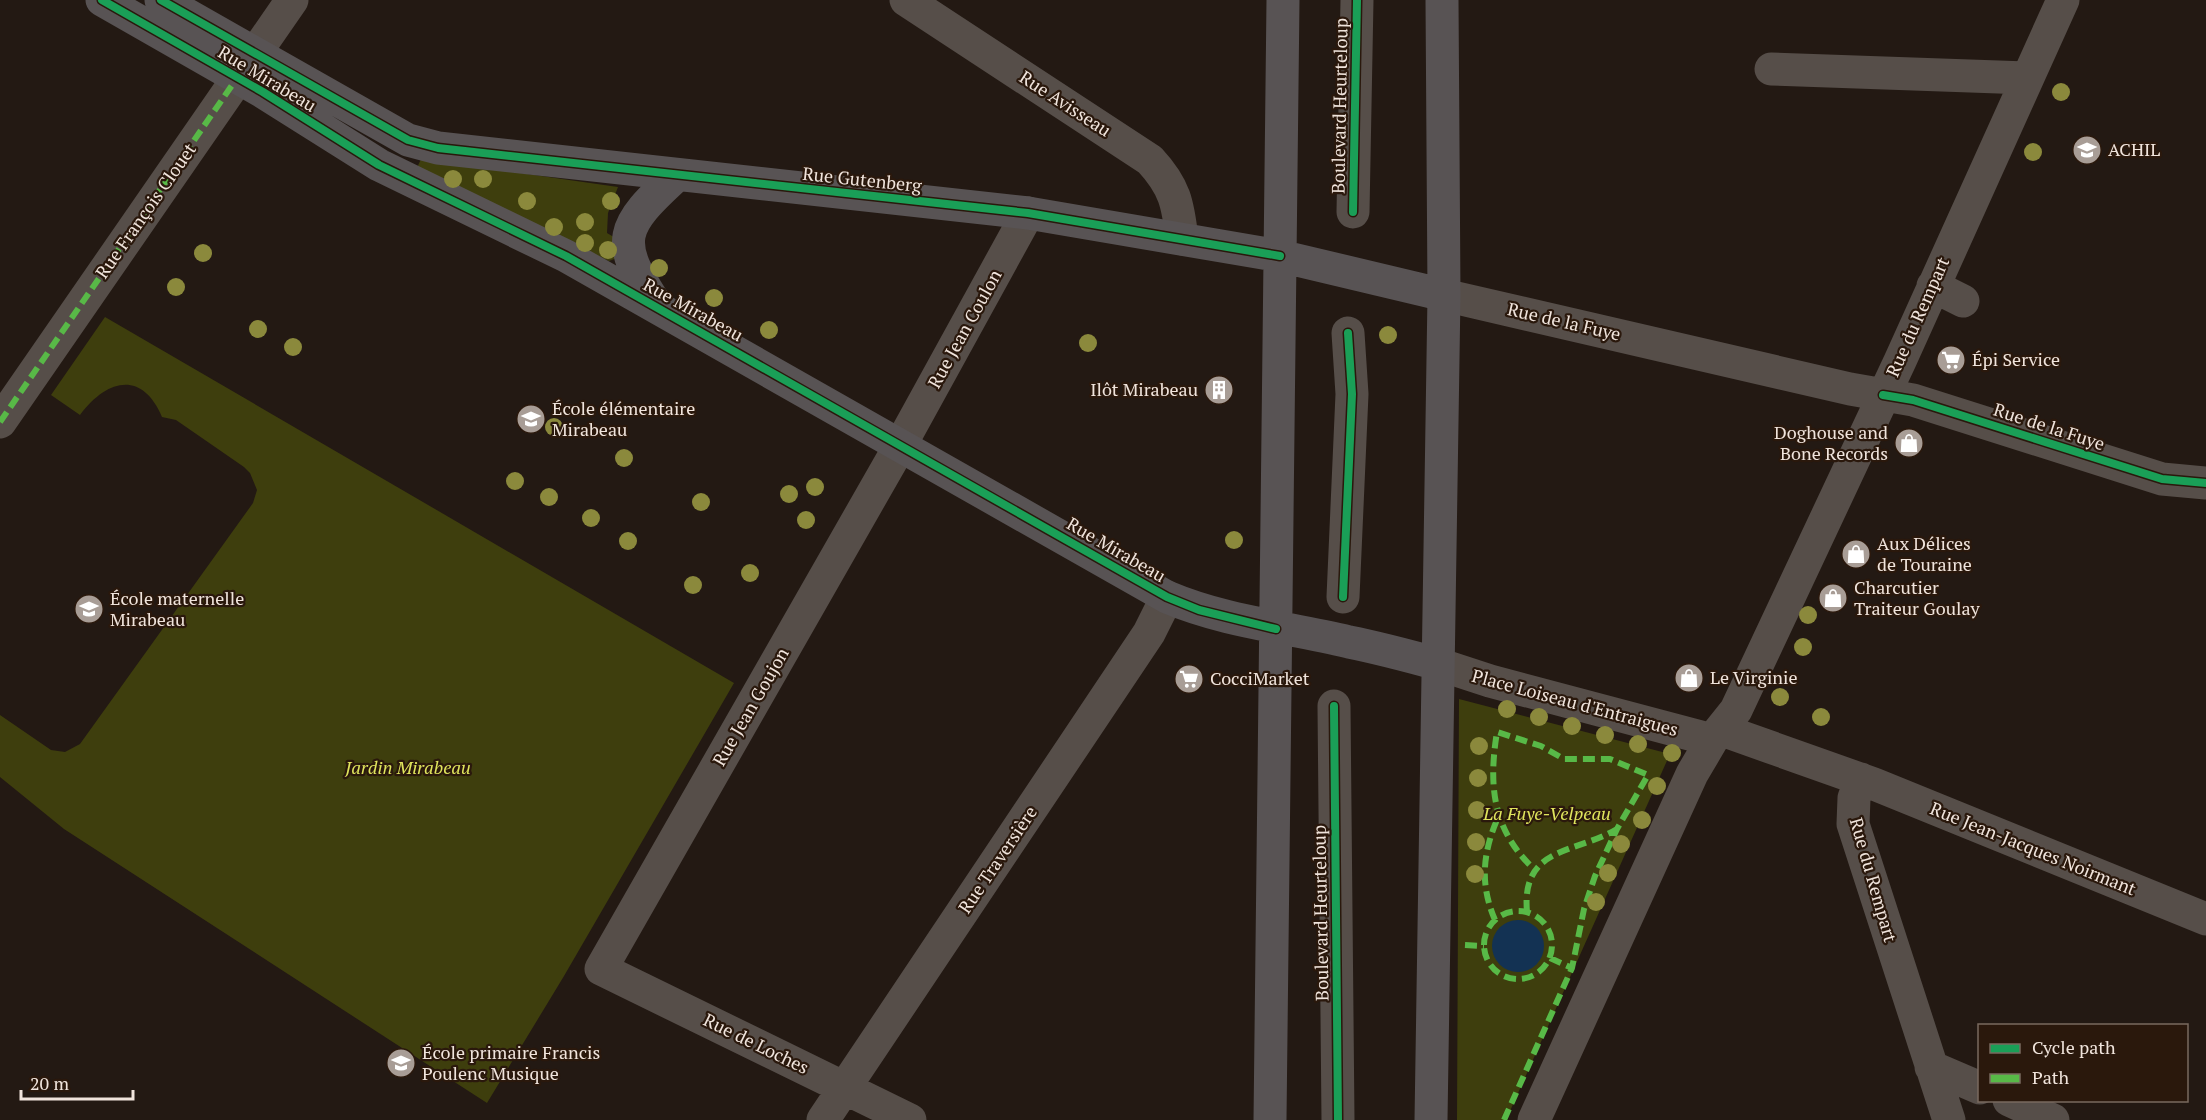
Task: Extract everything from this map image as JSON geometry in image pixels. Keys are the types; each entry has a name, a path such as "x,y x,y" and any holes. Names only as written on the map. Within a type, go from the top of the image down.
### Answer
{"main road":[{"name":"Rue Mirabeau","path":"102,0 408,140 438,148"},
{"name":"Rue Mirabeau","path":"161,0 245,66 379,165 566,256 901,444 1167,597 1199,610 1276,629 1348,641 1438,664"},
{"path":"1270,1120 1283,0"},
{"path":"1431,1120 1444,295 1442,0"},
{"name":"Rue Gutenberg","path":"438,148 1028,213 1280,256 1444,295"},
{"path":"659,309 635,272 628,254 628,241 634,218 676,175"}],"street":[{"name":"Rue François Clouet","path":"0,422 292,0"},
{"name":"Rue Avisseau","path":"906,0 1150,160 1170,182 1180,218 1182,239"},
{"name":"Boulevard Heurteloup","path":"1353,212 1357,0"},
{"name":"Rue du Rempart","path":"1717,735 1736,710 2063,0"},
{"path":"1771,69 2027,78"},
{"name":"Rue Jean Coulon","path":"901,444 1028,213"},
{"path":"1933,286 1963,301"},
{"name":"Rue de la Fuye","path":"1444,295 1913,400 2162,479 2206,483"},
{"path":"1343,597 1352,394 1348,333"},
{"name":"Rue Jean Goujon","path":"601,969 901,444"},
{"name":"Rue Traversière","path":"824,1120 1149,633 1167,597"},
{"name":"Place Loiseau d'Entraigues","path":"1438,664 1490,681 1717,735"},
{"name":"Boulevard Heurteloup","path":"1334,706 1338,1120"},
{"path":"1534,1120 1692,774 1717,735 1861,779"},
{"name":"Rue du Rempart","path":"1861,779 1854,798 1853,824 1948,1120"},
{"name":"Rue Jean-Jacques Noirmant","path":"1861,779 2206,919"},
{"name":"Rue de Loches","path":"601,969 822,1076 844,1090 910,1120"},
{"path":"1931,1067 1978,1087"},
{"path":"2011,1102 2053,1120"}],"green space":[{"path":"421,159 618,187 608,213 607,233 617,239 617,258 609,261 415,172"},
{"name":"Jardin Mirabeau","path":"105,317 734,683 564,976 487,1103 64,829 0,777 0,715 51,750 65,752 80,744 253,503 257,490 250,473 244,467 176,420 162,417 154,402 145,392 134,386 113,387 90,403 80,415 51,395"},
{"name":"La Fuye-Velpeau","path":"1459,699 1670,754 1506,1120 1457,1120"}],"water":[{"path":"1513,920 1523,920 1532,924 1540,932 1544,946 1540,960 1532,968 1523,972 1513,972 1504,968 1496,960 1492,951 1492,941 1496,932 1504,924"}],"marked path":[{"path":"0,422 237,78"},
{"path":"1504,1120 1572,968 1584,909 1595,876 1617,829 1648,775 1610,759 1564,759 1541,746 1497,732 1493,771 1497,807 1510,840 1535,870"},
{"path":"1495,920 1487,893 1485,867 1489,841 1499,815"},
{"path":"1527,912 1527,891 1533,875 1542,863 1554,855 1617,829"},
{"path":"1525,911 1537,917 1546,926 1552,938 1552,945 1550,958 1542,969 1525,979 1511,979 1494,969 1486,958 1484,938 1494,921 1505,913 1525,911"},
{"path":"1465,945 1484,946"},
{"path":"1550,958 1572,968"}],"cycle path":[{"path":"102,0 263,92 379,165 566,256 1167,597 1199,610 1276,629"},
{"path":"161,0 408,140 438,148 1028,213 1280,256"},
{"path":"1353,212 1357,0"},
{"path":"1343,597 1352,394 1348,333"},
{"path":"1883,395 1913,400 2162,479 2206,483"},
{"path":"1334,706 1338,1120"}],"place":[{"name":"ACHIL","path":"2087,150"},
{"name":"Épi Service","path":"1951,360"},
{"name":"Ilôt Mirabeau","path":"1219,390"},
{"name":"École élémentaire Mirabeau","path":"531,419"},
{"name":"Doghouse and Bone Records","path":"1909,443"},
{"name":"Aux Délices de Touraine","path":"1856,554"},
{"name":"Charcutier Traiteur Goulay","path":"1833,598"},
{"name":"École maternelle Mirabeau","path":"89,609"},
{"name":"Le Virginie","path":"1689,678"},
{"name":"CocciMarket","path":"1189,679"},
{"name":"École primaire Francis Poulenc Musique","path":"401,1063"}]}
